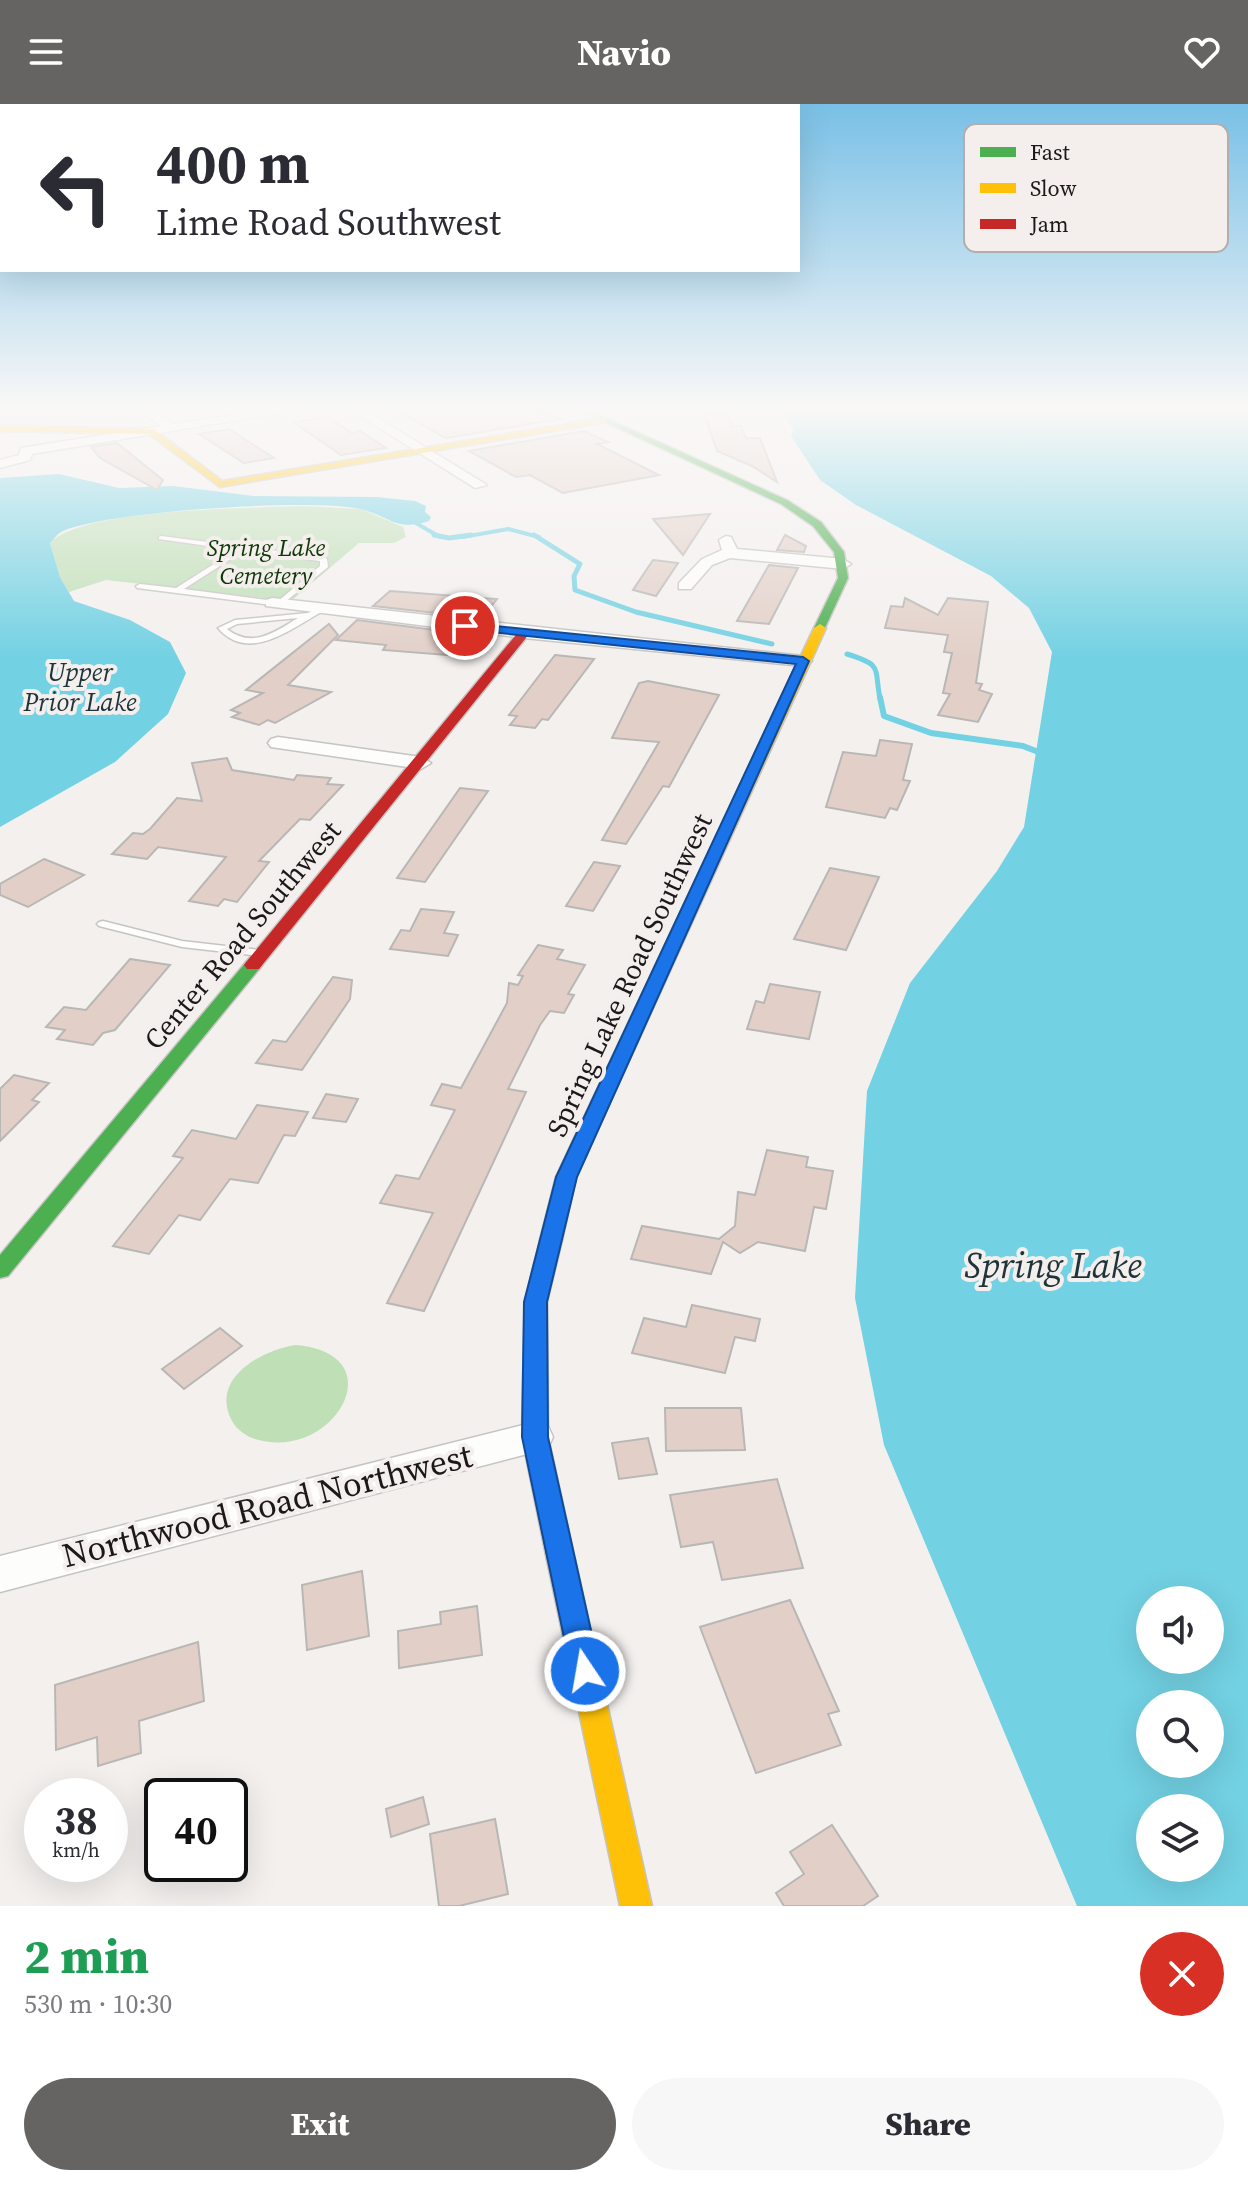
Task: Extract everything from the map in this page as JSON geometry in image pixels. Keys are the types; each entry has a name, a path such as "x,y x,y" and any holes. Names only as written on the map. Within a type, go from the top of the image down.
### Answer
{"street":[{"path":"685,586 727,546 843,564 836,541 814,520 757,491"},
{"name":"Spring Lake Road Southwest","path":"636,1906 535,1437 536,1302 566,1177 843,578 843,564"},
{"path":"276,603 315,612 803,661"},
{"name":"Center Road Southwest","path":"0,1270 421,763 524,633"},
{"path":"278,743 421,763"},
{"name":"Northwood Road Northwest","path":"0,1574 535,1437"}],"lane":[{"path":"140,586 276,603 324,567 323,559 161,538"},
{"path":"177,591 243,548"},
{"path":"315,612 270,638 256,641 233,637 222,628 235,622 315,612"},
{"path":"103,924 182,944 263,953"}],"green space":[{"name":"Spring Lake Cemetery","path":"303,506 361,509 403,527 406,537 394,543 359,543 291,601 106,580 69,592 60,577 50,543 68,531 131,516 209,509"},
{"path":"296,1345 326,1353 343,1367 348,1385 343,1404 329,1422 309,1436 283,1442 248,1436 234,1424 227,1406 233,1379 255,1360"}],"water":[{"name":"Upper Prior Lake","path":"0,491 214,491 254,496 376,497 415,501 426,506 425,512 431,517 429,521 408,525 360,509 300,505 165,512 87,524 59,533 50,543 60,577 74,601 130,620 170,642 186,673 168,714 115,762 0,827"},
{"name":"Spring Lake","path":"836,491 1248,491 1248,1906 1077,1906 884,1445 855,1298 867,1091 910,983 997,871 1024,827 1052,652 1029,608 991,576 856,505"}],"building":[{"path":"710,514 683,555 653,519"},
{"path":"785,535 806,546 804,552 777,550"},
{"path":"653,560 678,563 656,596 633,590"},
{"path":"769,565 798,568 769,624 737,621"},
{"path":"390,591 497,599 481,618 373,606"},
{"path":"905,598 938,615 948,598 988,602 976,683 982,684 979,690 992,694 978,722 938,715 950,694 943,693 952,653 944,652 948,635 885,628 891,606 903,607"},
{"path":"357,620 466,634 447,655 383,650 386,645 336,640"},
{"path":"329,624 338,635 288,685 331,692 275,723 268,720 259,725 232,717 240,713 231,710 263,693 246,690"},
{"path":"555,655 594,659 548,720 542,719 535,728 510,725 517,716 509,715"},
{"path":"648,681 719,695 669,787 663,786 626,844 602,840 659,742 612,738 639,683"},
{"path":"880,740 912,744 903,780 910,781 897,810 890,808 885,818 826,807 843,752 876,756"},
{"path":"227,758 232,770 294,780 297,775 331,778 327,784 343,785 310,820 300,819 259,861 269,862 237,902 224,899 218,906 189,901 226,857 158,847 147,859 112,854 133,833 143,834 150,829 177,798 202,801 192,763"},
{"path":"460,788 488,791 425,882 397,878"},
{"path":"44,859 84,875 28,907 0,895 0,884"},
{"path":"594,862 620,866 593,911 566,906"},
{"path":"830,868 879,877 846,950 794,939"},
{"path":"421,909 454,912 444,933 458,935 448,956 390,949 401,930 410,931"},
{"path":"538,945 563,950 557,959 585,965 568,994 574,995 564,1013 550,1011 540,1025 508,1089 526,1092 424,1311 387,1303 433,1213 380,1203 396,1175 419,1179 455,1110 431,1105 442,1084 461,1088 507,1003 509,983 518,985 523,976 518,975"},
{"path":"130,959 170,965 115,1030 103,1033 93,1045 57,1039 65,1030 46,1027 64,1007 86,1010"},
{"path":"333,977 352,980 350,999 302,1070 256,1063 273,1040 286,1042"},
{"path":"770,984 820,992 809,1039 747,1029 756,1001 764,1003"},
{"path":"14,1075 49,1083 32,1100 39,1102 0,1141 0,1089"},
{"path":"326,1094 358,1099 346,1122 313,1118"},
{"path":"257,1105 308,1112 295,1136 284,1135 258,1183 230,1179 200,1220 179,1215 149,1254 113,1246 183,1158 173,1156 192,1130 236,1139"},
{"path":"767,1150 808,1157 806,1167 833,1171 826,1209 814,1207 805,1251 758,1242 740,1253 723,1242 711,1274 631,1259 642,1226 719,1239 735,1226 738,1192 755,1195"},
{"path":"692,1305 760,1319 755,1341 735,1337 725,1373 632,1353 644,1318 686,1327"},
{"path":"220,1328 242,1346 184,1389 162,1369"},
{"path":"665,1408 741,1408 745,1450 666,1451"},
{"path":"648,1438 657,1474 619,1479 612,1443"},
{"path":"777,1479 803,1568 722,1580 713,1542 681,1547 670,1495"},
{"path":"362,1571 369,1636 307,1650 302,1585"},
{"path":"790,1600 839,1711 828,1714 841,1745 756,1773 700,1627"},
{"path":"477,1606 482,1655 399,1668 398,1631 441,1624 440,1612"},
{"path":"198,1642 204,1701 139,1721 141,1753 98,1766 97,1737 56,1750 55,1685"},
{"path":"423,1797 429,1824 391,1837 386,1809"},
{"path":"495,1819 508,1894 459,1906 439,1906 430,1834"},
{"path":"832,1825 878,1896 863,1906 784,1906 776,1893 804,1874 790,1852"}],"waterway":[{"path":"409,519 438,536"},
{"path":"463,537 508,529 536,536"},
{"path":"438,536 449,538 471,535"},
{"path":"536,536 580,564 574,576 575,590 636,612 772,644"},
{"path":"847,654 866,661 875,669 880,699"},
{"path":"880,697 884,716 931,733 1023,746 1046,755"}],"traffic: fast":[{"path":"760,491 784,502 817,524 839,552 843,578 820,628"},
{"path":"0,1270 253,965"}],"traffic: slow":[{"path":"551,1240 566,1177 820,628"},
{"path":"561,1560 636,1906"}],"traffic: jam":[{"path":"253,965 524,633"},
{"path":"551,1240 536,1302 535,1437 561,1560"}],"route":[{"path":"465,626 803,661 566,1177 536,1302 535,1437 585,1671"}]}
